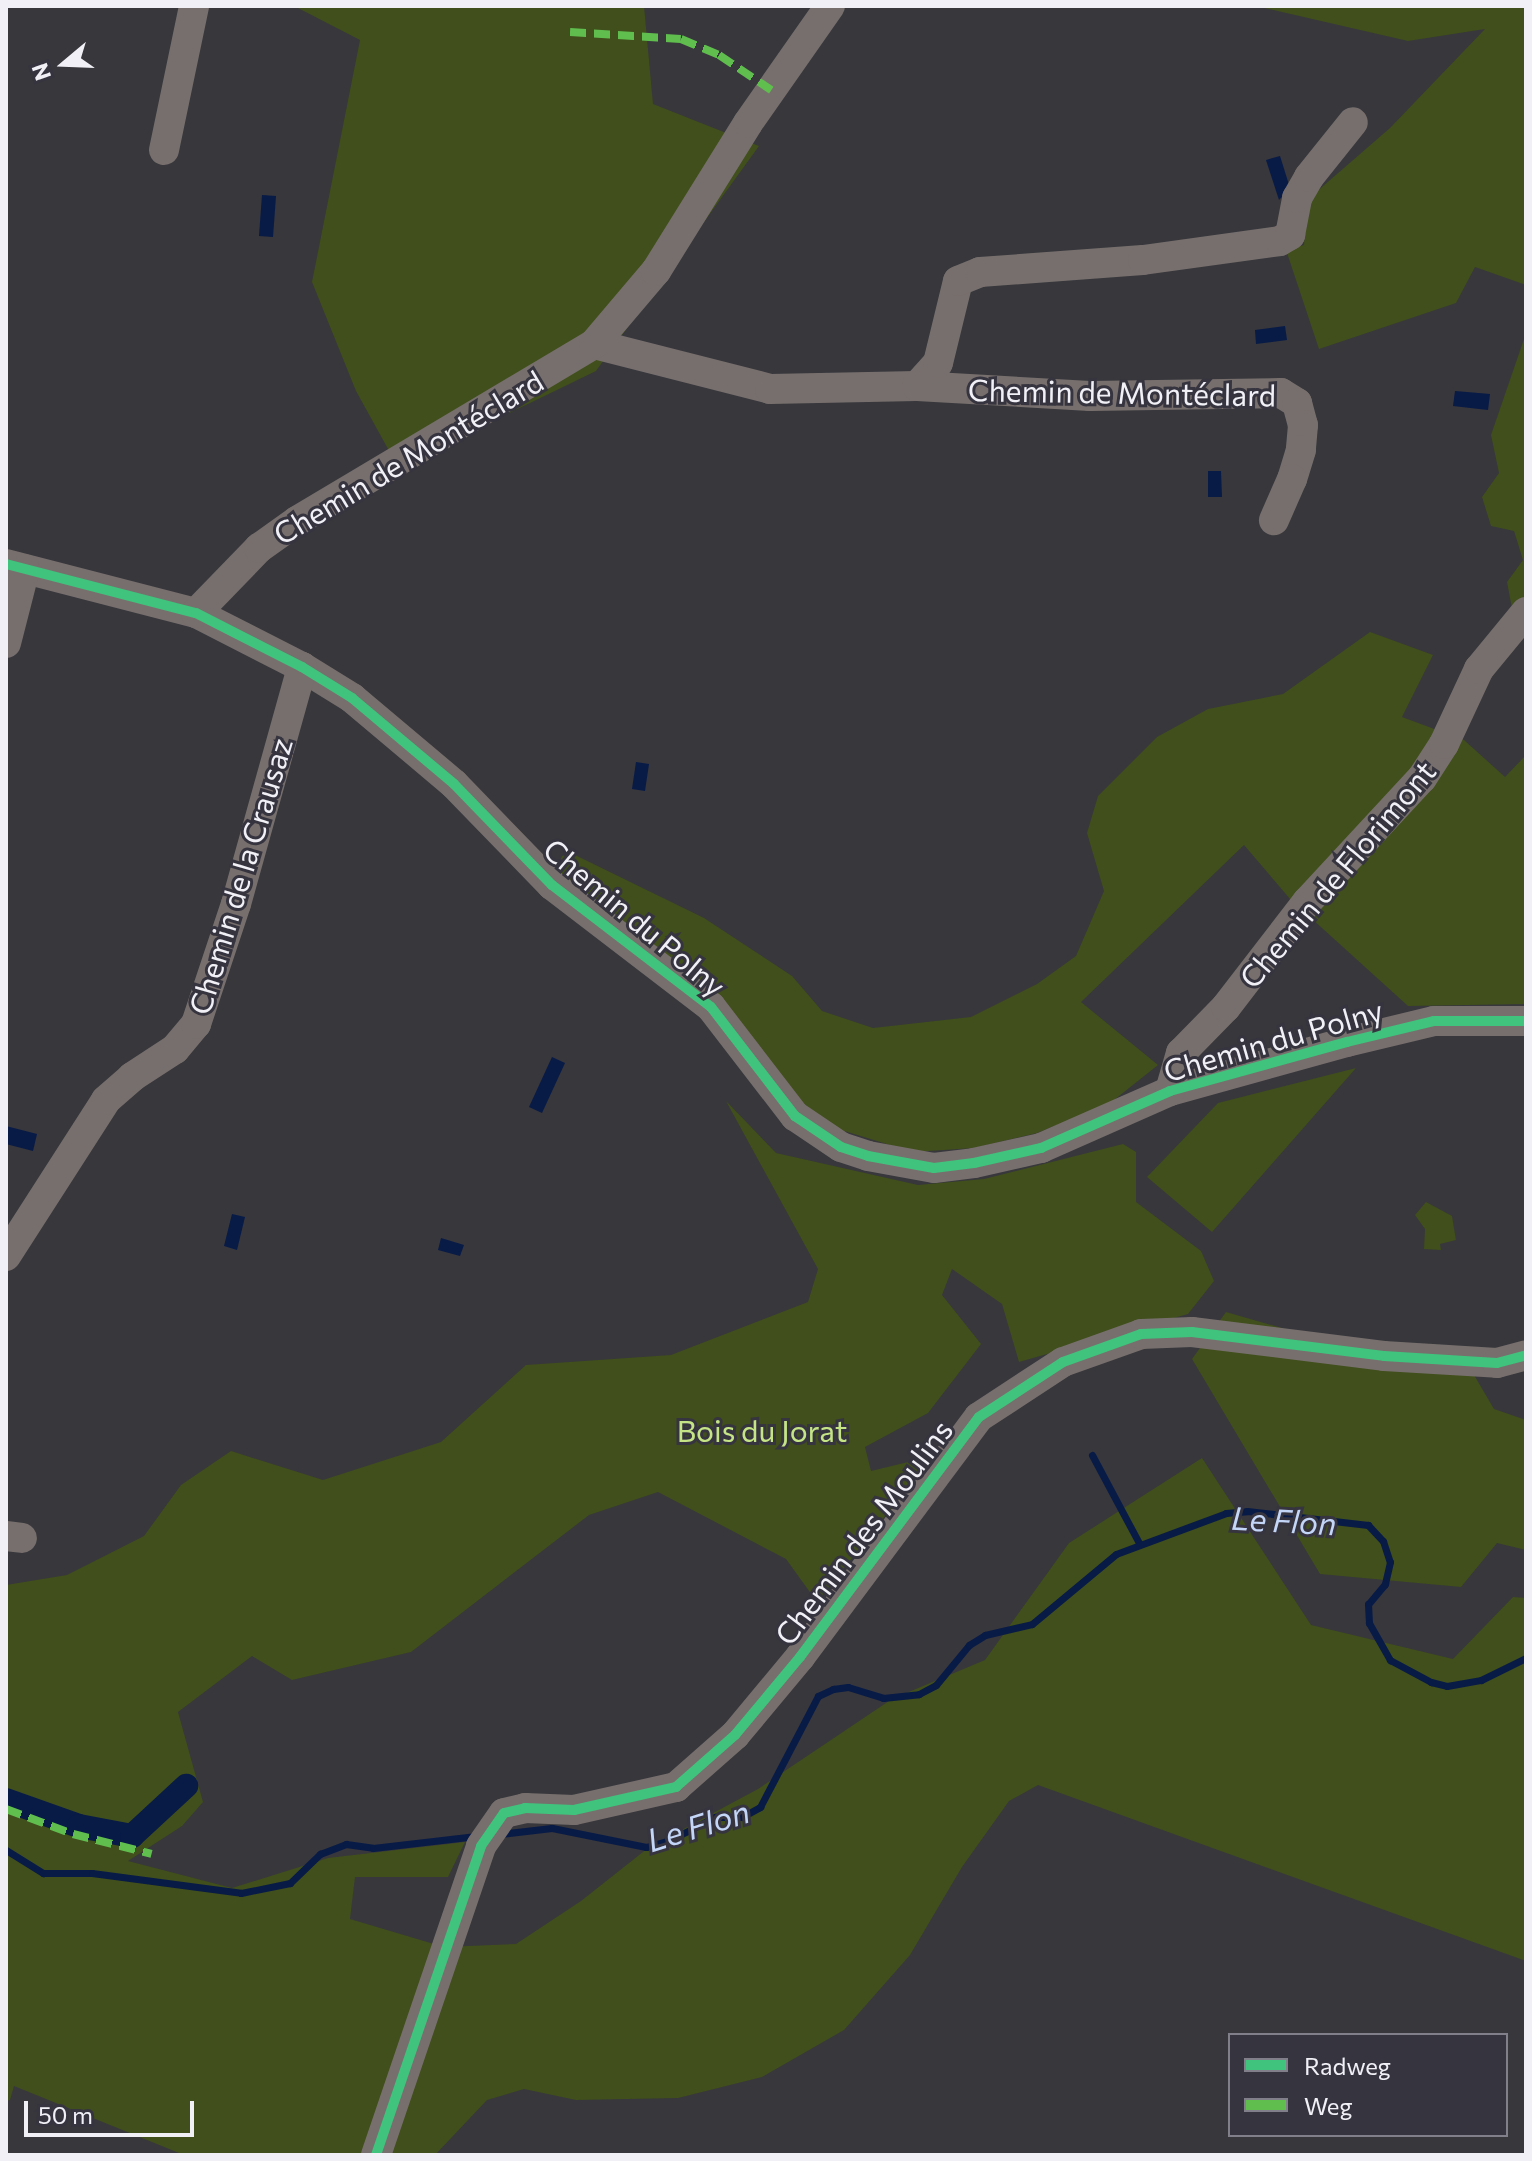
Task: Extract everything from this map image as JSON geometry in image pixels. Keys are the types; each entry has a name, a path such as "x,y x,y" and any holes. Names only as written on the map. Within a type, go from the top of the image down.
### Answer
{"street":[{"path":"164,150 194,6"},
{"name":"Chemin de Montéclard","path":"196,613 259,548 297,521 594,344 680,237 746,125 830,6"},
{"name":"Chemin de Montéclard","path":"917,386 938,363 958,281 980,272 1143,260 1280,241 1290,235 1297,198 1309,177 1353,122"},
{"name":"Chemin de Montéclard","path":"594,344 770,389 917,386 1090,396 1281,393 1292,397 1301,412 1301,450 1274,520"},
{"path":"6,643 16,567"},
{"name":"Chemin du Polny","path":"16,567 196,613 302,667 352,698 409,743 552,885 711,1007 795,1116 841,1147 894,1163 934,1168 974,1163 1041,1148 1170,1091 1434,1021 1526,1021"},
{"name":"Chemin de Florimont","path":"1170,1091 1181,1053 1226,1007 1307,902 1422,778 1444,744 1479,669 1526,612"},
{"name":"Chemin de la Crausaz","path":"6,1256 106,1100 132,1077 175,1049 196,1024 236,904 302,667"},
{"name":"Chemin des Moulins","path":"376,2155 481,1846 504,1813 525,1808 574,1810 676,1787 735,1735 800,1657 979,1417 1063,1362 1141,1334 1192,1332 1384,1356 1497,1363 1526,1355"}],"green space":[{"path":"294,6 644,6 653,104 759,146 596,371 398,467 356,391 312,282 360,40"},
{"path":"1256,6 1526,6 1526,285 1475,267 1456,303 1319,349 1286,250 1304,245 1307,200 1390,128 1485,29 1408,41"},
{"path":"1524,339 1526,605 1514,619 1507,582 1523,560 1514,531 1491,526 1482,497 1499,473 1491,435"},
{"path":"1370,632 1433,655 1402,717 1464,740 1505,777 1526,755 1526,1004 1408,1006 1290,899 1244,845 1081,1002 1158,1065 1109,1104 1037,1133 974,1148 913,1152 828,1126 568,886 557,869 562,856 573,854 704,918 792,976 822,1011 873,1028 971,1017 1037,984 1076,956 1104,891 1087,833 1098,796 1157,737 1208,709 1283,694"},
{"path":"1356,1068 1212,1232 1147,1177 1218,1103"},
{"name":"Bois du Jorat","path":"726,1101 776,1153 918,1185 984,1179 1123,1144 1136,1152 1136,1202 1201,1251 1214,1281 1188,1314 1019,1362 1002,1304 952,1269 942,1295 981,1344 928,1413 865,1447 871,1471 933,1456 817,1602 786,1559 658,1492 589,1515 411,1652 292,1680 252,1656 178,1712 203,1802 182,1826 128,1861 232,1888 328,1858 465,1842 448,1877 355,1877 350,1919 444,1947 516,1944 581,1901 648,1848 758,1789 892,1699 985,1660 1069,1543 1202,1458 1311,1625 1453,1659 1513,1597 1526,1598 1526,1961 1038,1785 1009,1801 962,1867 910,1955 844,2030 762,2077 678,2098 576,2100 524,2089 487,2100 435,2155 184,2155 14,2086 10,2100 6,2101 6,1585 67,1575 144,1536 181,1485 231,1451 323,1480 441,1442 526,1365 671,1355 808,1302 818,1269"},
{"path":"1426,1202 1452,1216 1456,1240 1440,1244 1441,1250 1424,1249 1425,1229 1415,1215"},
{"path":"1226,1312 1369,1353 1467,1363 1494,1409 1526,1420 1526,1550 1497,1543 1461,1587 1320,1574 1192,1359"}],"water":[{"path":"1280,156 1290,188 1279,200 1266,160"},
{"path":"262,195 276,196 273,237 259,236"},
{"path":"1285,326 1287,340 1256,344 1255,330"},
{"path":"1455,391 1490,394 1488,410 1453,406"},
{"path":"1208,471 1221,471 1222,497 1208,497"},
{"path":"636,762 649,764 645,791 632,789"},
{"path":"552,1057 565,1063 542,1113 529,1107"},
{"path":"6,1126 37,1134 33,1151 6,1144"},
{"path":"232,1214 245,1217 237,1250 224,1246"},
{"path":"441,1238 464,1245 460,1256 438,1250"}],"waterway":[{"path":"1092,1455 1139,1543"},
{"name":"Le Flon","path":"500,1834 552,1828 646,1847 670,1840 715,1817 742,1817 760,1807 818,1696 848,1687 883,1698 919,1694 936,1685 969,1645 985,1635 1032,1624 1116,1554 1226,1513 1247,1511 1368,1525 1383,1541 1390,1562 1385,1584 1368,1604 1369,1623 1390,1660 1431,1682 1447,1686 1481,1680 1526,1658"},
{"path":"6,1800 79,1826 132,1836 186,1786"},
{"name":"Le Flon","path":"6,1850 43,1873 92,1873 241,1893 290,1883 320,1854 346,1844 373,1848 476,1836"}],"marked path":[{"path":"570,32 681,39 719,55 771,90"},
{"path":"6,1809 73,1834 152,1854"}],"cycle path":[{"path":"6,564 196,613 302,667 352,698 454,784 552,885 711,1007 795,1116 841,1147 868,1156 934,1168 974,1163 1041,1148 1170,1091 1347,1042 1434,1021 1526,1021"},
{"path":"376,2155 481,1846 504,1813 525,1808 574,1810 676,1787 735,1735 800,1657 979,1417 1063,1362 1141,1334 1192,1332 1384,1356 1497,1363 1526,1355"}]}
